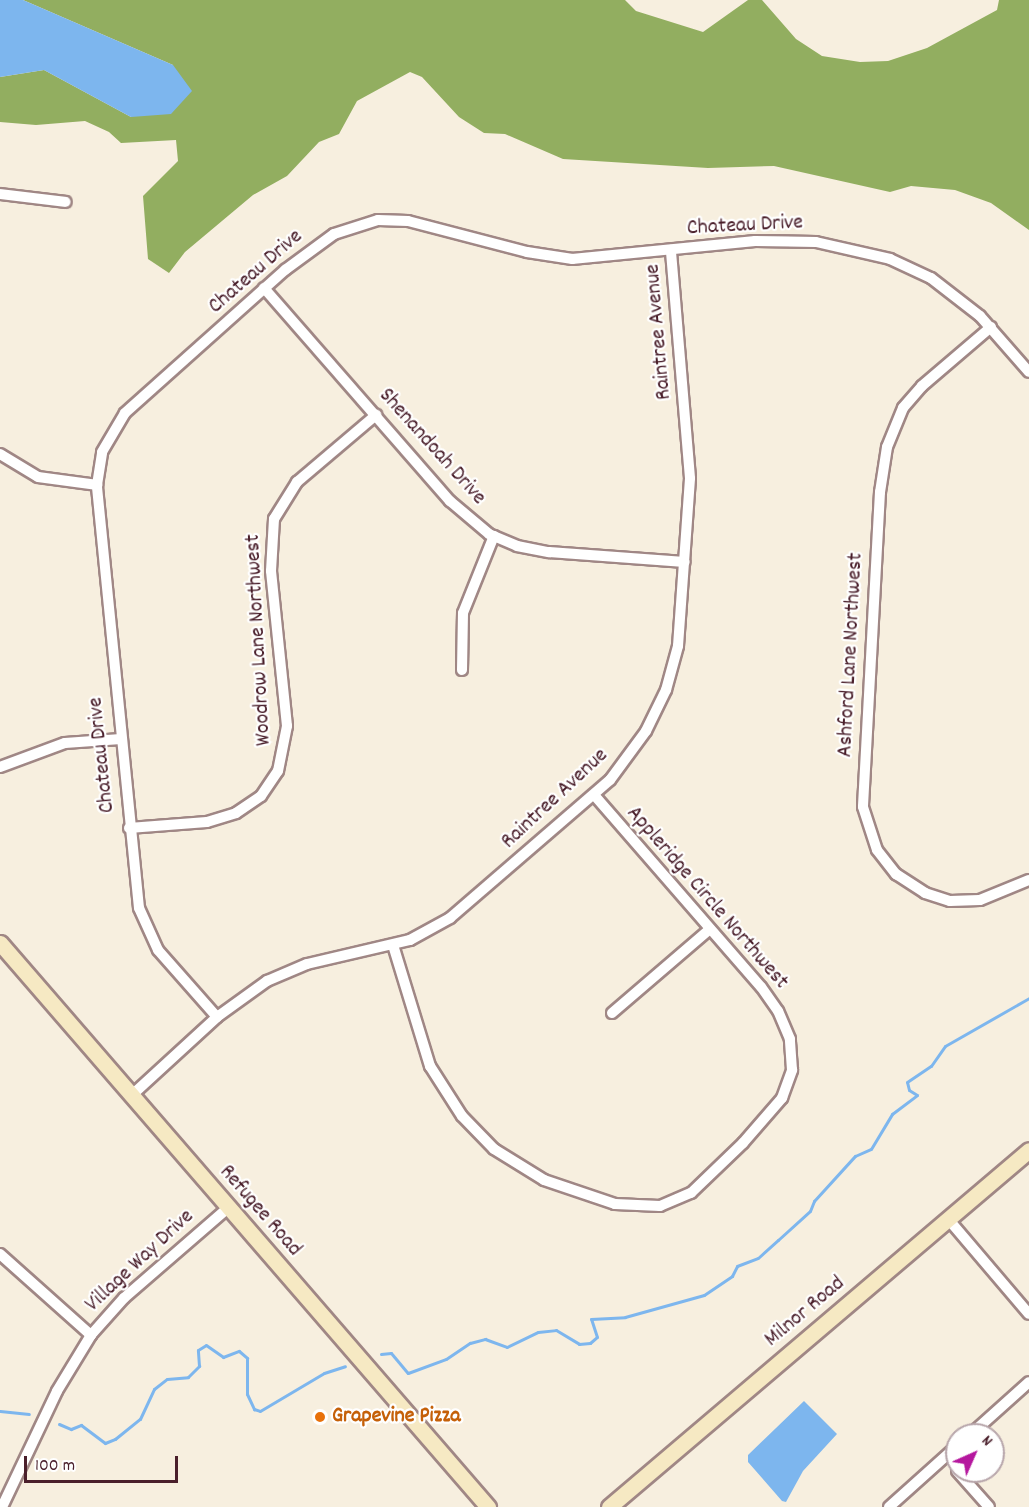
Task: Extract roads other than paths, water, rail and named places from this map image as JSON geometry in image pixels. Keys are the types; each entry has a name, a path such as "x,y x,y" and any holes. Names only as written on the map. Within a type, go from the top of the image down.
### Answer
{"main road":[{"name":"Refugee Road","path":"0,943 488,1507"},
{"name":"Milnor Road","path":"609,1507 1029,1150"}],"street":[{"path":"0,194 66,202"},
{"name":"Chateau Drive","path":"218,1017 149,937 139,908 129,828 97,485 102,452 125,413 264,288 334,234 378,220 408,221 557,257 603,257 785,240 861,250 931,278 991,327 1029,372"},
{"name":"Raintree Avenue","path":"132,1095 218,1017 254,989 292,968 393,945 450,918 594,795 629,756 663,697 678,646 685,562 689,448 671,250"},
{"name":"Shenandoah Drive","path":"264,288 450,501 494,536 549,552 685,562"},
{"name":"Ashford Lane Northwest","path":"991,327 922,386 903,408 886,447 880,492 863,807 877,850 896,874 925,893 950,900 980,900 1029,880"},
{"name":"Woodrow Lane Northwest","path":"129,828 221,819 255,801 278,771 287,726 271,571 274,519 297,482 376,415"},
{"path":"0,454 38,477 97,485"},
{"path":"462,670 463,613 494,536"},
{"path":"0,767 65,743 121,739"},
{"name":"Appleridge Circle Northwest","path":"393,945 430,1066 472,1128 506,1158 544,1180 606,1201 647,1208 675,1202 711,1176 773,1110 792,1070 790,1039 778,1011 594,795"},
{"path":"612,1013 710,929"},
{"name":"Village Way Drive","path":"2,1507 57,1390 91,1335 124,1298 228,1208"},
{"path":"949,1220 1029,1314"},
{"path":"0,1254 91,1335"},
{"path":"983,1423 1029,1382"},
{"path":"889,1507 945,1457"},
{"path":"968,1483 989,1507"}],"water":[{"path":"0,0 23,0 173,65 192,91 171,114 131,117 44,70 0,77"},
{"path":"804,1401 837,1434 803,1471 786,1502 782,1501 748,1462 748,1455"}],"waterway":[{"path":"381,1354 391,1353 408,1373 446,1359 470,1343 485,1339 507,1347 538,1332 556,1330 579,1344 590,1343 597,1337 591,1319 625,1317 704,1295 732,1276 737,1266 758,1258 810,1211 814,1201 855,1156 871,1149 892,1114 917,1095 909,1090 907,1082 931,1066 945,1046 1029,998"},
{"path":"59,1424 71,1429 81,1425 105,1443 115,1439 140,1419 154,1389 167,1379 188,1377 199,1366 198,1350 206,1345 223,1357 239,1351 247,1358 247,1394 254,1409 260,1411 324,1373 345,1366"},
{"path":"0,1411 29,1414"}],"place":[{"name":"Grapevine Pizza","path":"320,1417"}]}
